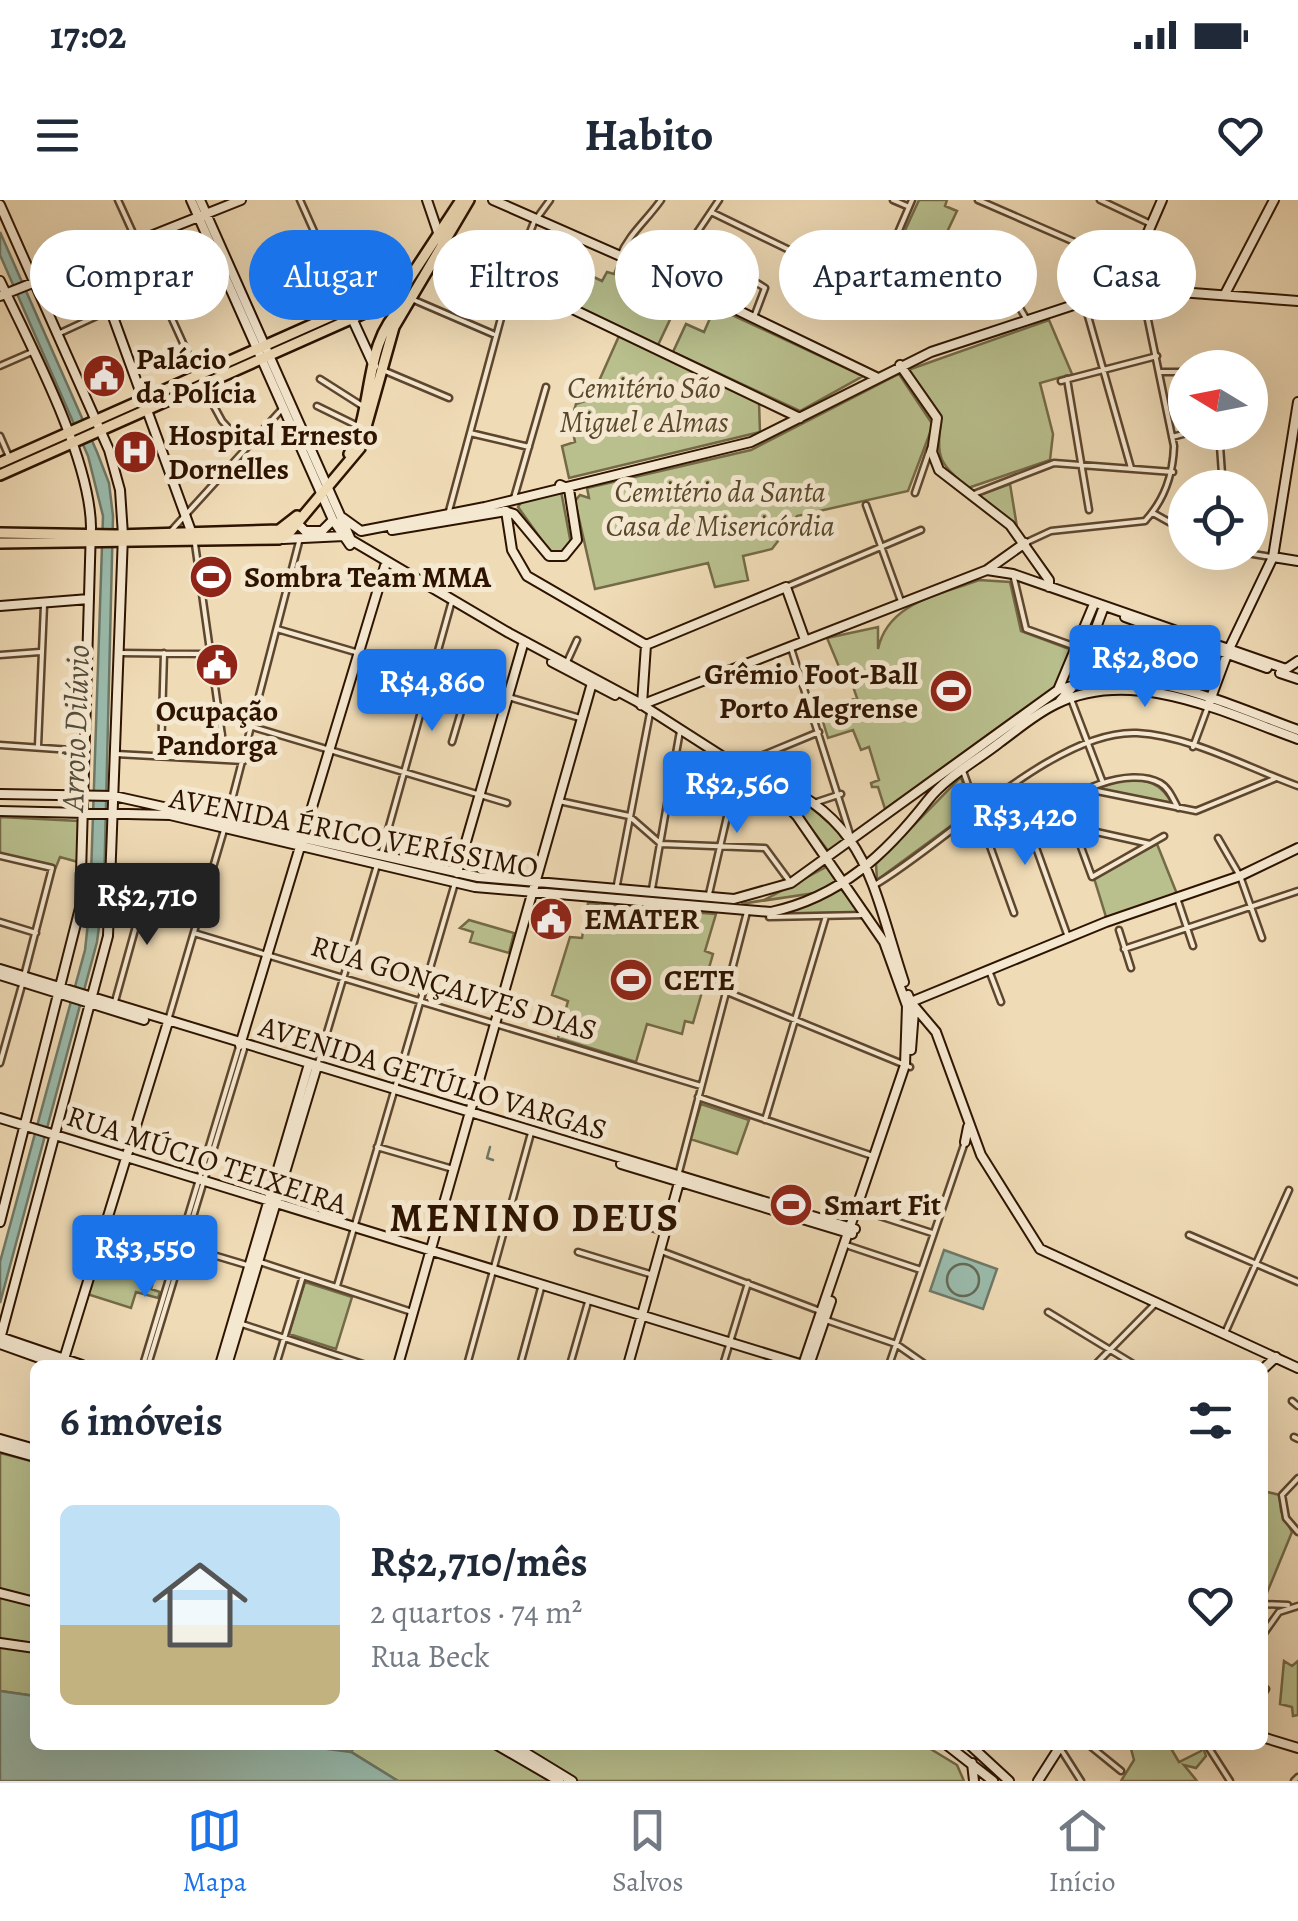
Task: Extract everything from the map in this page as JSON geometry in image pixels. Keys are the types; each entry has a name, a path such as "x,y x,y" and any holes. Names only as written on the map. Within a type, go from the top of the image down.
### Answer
{"main road":[{"path":"191,200 202,215 345,536 385,566 451,604 639,704 811,804 852,837 874,886 914,1020 908,1066 893,1116 821,1316"},
{"path":"200,200 202,215"},
{"path":"165,230 241,200"},
{"path":"427,200 439,230"},
{"path":"441,230 461,200"},
{"path":"452,230 469,200"},
{"path":"494,200 534,222 615,254"},
{"path":"1148,230 1162,200"},
{"path":"1225,294 1274,200"},
{"path":"1,203 30,283 5,294"},
{"path":"413,277 433,244"},
{"path":"413,294 433,263"},
{"path":"0,280 73,438 87,486 94,539 80,908 64,993 0,1222"},
{"path":"1196,293 1298,301"},
{"path":"759,319 876,377"},
{"path":"0,1339 108,936 113,880 110,816 120,653 119,484 49,320"},
{"path":"114,320 193,536"},
{"path":"0,475 95,427 337,320"},
{"path":"353,320 377,368"},
{"path":"279,535 298,524 350,453 390,320"},
{"path":"279,535 360,448 377,368 400,320"},
{"path":"595,320 800,418"},
{"path":"0,543 193,536 345,536 448,518 560,485 751,442 900,365 1027,320"},
{"path":"263,353 284,407 324,488"},
{"path":"900,365 936,418 931,444 933,458 946,478 1010,525 1025,542 1049,587"},
{"path":"1209,703 1228,652 1273,557 1298,403"},
{"path":"5,461 73,438"},
{"path":"570,496 588,479"},
{"path":"485,506 510,512 545,552 564,556 577,540 568,487 560,485"},
{"path":"526,494 510,512 512,550 527,576 646,645"},
{"path":"335,515 361,530 510,512"},
{"path":"298,524 305,531 322,531 335,515"},
{"path":"1010,525 1012,553"},
{"path":"120,539 171,532 193,536"},
{"path":"0,533 94,539"},
{"path":"345,536 592,682"},
{"path":"639,704 986,570 1025,542"},
{"path":"1273,557 1298,561"},
{"path":"243,1044 385,566"},
{"path":"986,570 1013,574 1293,677 1298,663"},
{"path":"646,645 786,587 805,640"},
{"path":"0,606 89,599"},
{"path":"1058,690 1094,604"},
{"path":"1094,604 1286,669 1298,663"},
{"path":"1057,704 1075,684 1103,609"},
{"path":"456,878 523,643"},
{"path":"639,704 646,645"},
{"path":"399,1360 592,682"},
{"path":"1058,690 1075,684 1165,682 1298,739"},
{"name":"AVENIDA ÉRICO VERÍSSIMO","path":"533,889 708,898 760,895 791,883 829,858 852,837 1058,690"},
{"path":"1057,704 1102,692 1147,692 1209,703 1298,730"},
{"path":"639,704 681,729"},
{"name":"AVENIDA ÉRICO VERÍSSIMO","path":"0,794 111,796 456,878 771,915 816,900 867,866 894,843 936,790 1057,704"},
{"path":"741,766 786,803 869,914 907,998 936,1032 975,1138 1030,1238 1040,1249 1298,1368"},
{"name":"AVENIDA ÉRICO VERÍSSIMO","path":"0,812 170,815 226,823"},
{"path":"907,998 1240,876 1298,848"},
{"name":"AVENIDA ÉRICO VERÍSSIMO","path":"379,859 412,862 456,878"},
{"name":"AVENIDA GETÚLIO VARGAS","path":"0,972 852,1231"},
{"name":"AVENIDA GETÚLIO VARGAS","path":"89,1000 114,1004 167,1024"},
{"path":"62,1360 167,1024"},
{"path":"807,1360 908,1066"},
{"path":"225,1360 290,1137 316,1068"},
{"path":"893,1116 894,1102"},
{"name":"RUA MÚCIO TEIXEIRA","path":"0,1118 492,1273 787,1360"},
{"path":"964,1142 967,1118"},
{"path":"629,1360 678,1179"},
{"path":"4,1327 13,1342"},
{"path":"0,1339 56,1360"},
{"path":"0,1339 56,1360"},
{"path":"1268,1364 1276,1357"},
{"path":"0,1443 30,1452"},
{"path":"0,1592 30,1601"},
{"path":"0,1643 30,1647"},
{"path":"1268,1739 1298,1748"},
{"path":"506,1750 559,1781"},
{"path":"521,1750 572,1781"},
{"path":"955,1750 993,1781"},
{"path":"975,1750 1009,1781"},
{"path":"1038,1781 1057,1750"},
{"path":"969,1759 974,1781"}],"street":[{"path":"118,200 134,230"},
{"path":"300,200 314,230"},
{"path":"531,230 550,200"},
{"path":"638,230 661,200"},
{"path":"699,230 719,200"},
{"path":"893,200 909,207"},
{"path":"899,230 912,200"},
{"path":"978,200 1057,234"},
{"path":"1100,200 1151,224"},
{"path":"711,212 779,245"},
{"path":"759,284 766,288 759,305"},
{"path":"413,302 494,335"},
{"path":"56,334 88,320"},
{"path":"174,320 222,421 246,447"},
{"path":"448,518 499,320"},
{"path":"1089,320 1131,468"},
{"path":"1149,320 1168,415"},
{"path":"0,366 32,352"},
{"path":"1089,510 1064,380 1157,356"},
{"path":"377,368 450,398"},
{"path":"1160,372 1168,372"},
{"path":"320,378 364,408"},
{"path":"514,498 546,386"},
{"path":"316,406 360,428"},
{"path":"171,532 284,407"},
{"path":"470,432 529,447"},
{"path":"0,436 5,461"},
{"path":"915,494 931,444"},
{"path":"970,496 1054,464 1168,472"},
{"path":"1287,464 1298,470"},
{"path":"924,465 946,478"},
{"path":"1025,542 1051,531 1134,525 1153,513 1168,482"},
{"path":"866,506 902,604"},
{"path":"1153,513 1168,521"},
{"path":"786,587 921,530"},
{"path":"193,536 225,757"},
{"path":"167,1024 244,761 300,538"},
{"path":"1268,556 1273,557"},
{"path":"1013,574 1026,629 1078,648"},
{"path":"38,746 44,602"},
{"path":"316,1068 451,604"},
{"path":"278,629 582,718"},
{"path":"566,664 577,640"},
{"path":"791,646 852,837"},
{"path":"0,656 42,651"},
{"path":"1088,651 1165,682"},
{"path":"120,653 210,654"},
{"path":"161,755 164,653"},
{"path":"452,742 470,685"},
{"path":"1071,699 1103,783"},
{"path":"1192,747 1209,703"},
{"path":"616,891 650,713"},
{"path":"252,727 508,803"},
{"path":"651,894 681,729"},
{"path":"708,898 717,847 741,766 819,732"},
{"path":"874,886 1014,786 1087,740 1136,733 1192,747 1298,786"},
{"path":"0,745 86,751"},
{"path":"116,754 244,761"},
{"path":"962,770 1014,912"},
{"path":"1036,847 1048,819 1103,783 1146,777 1165,785 1178,808"},
{"path":"1087,790 1202,809 1277,778"},
{"path":"1014,786 1068,938"},
{"path":"811,804 841,794"},
{"path":"559,800 630,816 661,844 764,848 791,883"},
{"path":"1027,822 1048,819 1150,844"},
{"path":"1083,828 1081,847 1092,876 1164,836"},
{"path":"412,862 418,838"},
{"path":"1218,838 1240,876 1262,938"},
{"path":"0,856 52,868 0,1063"},
{"path":"337,1286 456,878"},
{"path":"113,880 148,883 204,899"},
{"path":"114,1004 148,883"},
{"path":"1124,949 1298,891"},
{"path":"1177,897 1194,946"},
{"path":"678,1179 747,912"},
{"path":"771,915 869,914"},
{"path":"765,1120 826,916"},
{"path":"0,922 36,933"},
{"path":"1119,930 1131,968"},
{"name":"RUA GONÇALVES DIAS","path":"194,933 701,1086"},
{"path":"988,968 1001,1002"},
{"path":"705,982 908,1066"},
{"path":"148,1360 243,1044"},
{"path":"698,1097 877,1158"},
{"path":"469,1360 529,1133"},
{"path":"891,1360 964,1142 975,1138"},
{"path":"377,1147 453,1169"},
{"path":"1225,1332 1289,1190"},
{"path":"860,1200 860,1210 934,1233"},
{"path":"603,1214 666,1232"},
{"path":"105,1222 303,1276 412,1312"},
{"path":"1190,1235 1298,1282"},
{"path":"849,1246 921,1270"},
{"path":"661,1250 896,1344 919,1360"},
{"path":"578,1252 653,1275"},
{"path":"277,1360 303,1276"},
{"path":"724,1360 748,1284"},
{"path":"521,1360 541,1288"},
{"path":"571,1360 588,1302"},
{"path":"1100,1360 1157,1302"},
{"path":"1048,1312 1127,1360"},
{"path":"236,1322 343,1360"},
{"path":"1292,1401 1298,1406"},
{"path":"1298,1478 1282,1495 1286,1518 1298,1532"},
{"path":"1268,1604 1298,1606"},
{"path":"1268,1627 1277,1614 1290,1606"},
{"path":"1268,1608 1277,1614"},
{"path":"1062,1750 1080,1781"},
{"path":"1095,1750 1121,1771"},
{"path":"1210,1750 1230,1781"}],"green space":[{"path":"919,200 947,200 945,206 957,211 948,230 905,230"},
{"path":"607,272 614,274 615,320 670,320 658,345 595,316 595,278 602,281"},
{"path":"709,320 743,320 863,376 800,411 673,352 686,324 704,332"},
{"path":"1049,320 1072,374 1040,383 1053,434 1050,460 968,488 942,460 941,422 908,370"},
{"name":"Cemitério São Miguel e Almas","path":"619,336 759,402 760,432 569,478 562,446 575,442 571,420 576,404 591,399"},
{"name":"Cemitério da Santa Casa de Misericórdia","path":"899,374 933,425 908,491 797,516 772,549 743,556 748,580 715,587 708,563 595,589 575,501 580,495 589,498 587,488 751,450"},
{"path":"1010,484 1017,527 976,496"},
{"path":"561,491 571,544 563,553 551,553 518,507 522,501"},
{"name":"Grêmio Foot-Ball Porto Alegrense","path":"979,580 1010,582 1021,631 1072,650 1058,684 885,809 878,787 872,787 871,783 879,780 869,747 861,750 853,730 828,738 820,712 857,698 848,672 842,674 827,638 878,627 878,649 884,633 904,610"},
{"path":"961,777 971,811 877,880 876,864"},
{"path":"1125,779 1153,784 1172,803 1096,789"},
{"path":"769,782 810,806 847,839 829,852 798,811"},
{"path":"0,817 79,821 78,862 60,857 56,867 0,854"},
{"path":"1157,844 1177,894 1107,920 1094,878"},
{"path":"828,866 839,880 815,893 741,904 764,900"},
{"path":"841,889 860,912 780,914"},
{"name":"CETE","path":"588,903 658,909 666,920 677,911 716,914 705,951 713,954 693,1023 685,1021 682,1034 647,1024 636,1062 558,1038 568,1001 552,995 570,937 582,938"},
{"path":"469,920 514,933 509,953 470,942 473,932 460,928"},
{"path":"701,1104 749,1120 737,1154 690,1139"},
{"path":"110,1229 151,1241 144,1265 157,1270 151,1289 160,1292 158,1298 136,1292 131,1308 87,1294"},
{"path":"305,1282 352,1297 336,1349 289,1334"},
{"path":"0,1453 30,1461 30,1695 0,1691"},
{"path":"1268,1492 1280,1495 1281,1511 1292,1532 1268,1590"},
{"path":"1284,1661 1292,1666 1298,1661 1298,1715 1293,1716 1292,1707 1280,1704"},
{"path":"336,1750 932,1750 957,1765 964,1781 398,1781 351,1752"},
{"path":"1131,1750 1172,1750 1179,1762 1201,1750 1206,1756 1196,1768 1184,1765 1197,1781 1121,1781 1134,1760"}],"water":[{"name":"Arroio Dilúvio","path":"0,232 30,300 30,320 39,320 97,452 109,483 113,516 104,888 97,942 0,1303 0,1262 85,950 90,905 103,516 88,456 0,255"},
{"path":"944,1250 997,1269 983,1309 930,1291"},
{"path":"0,1691 30,1695 30,1750 336,1750 351,1752 398,1781 0,1781"}],"waterway":[{"path":"490,1147 487,1158 493,1160"}],"place":[{"name":"Palácio da Polícia","path":"104,376"},
{"name":"Hospital Ernesto Dornelles","path":"135,452"},
{"name":"Sombra Team MMA","path":"211,577"},
{"name":"Ocupação Pandorga","path":"217,665"},
{"name":"Grêmio Foot-Ball Porto Alegrense","path":"951,691"},
{"name":"EMATER","path":"551,919"},
{"name":"CETE","path":"631,980"},
{"name":"Smart Fit","path":"791,1205"}],"district":[{"name":"MENINO DEUS","path":"535,1217"}]}
